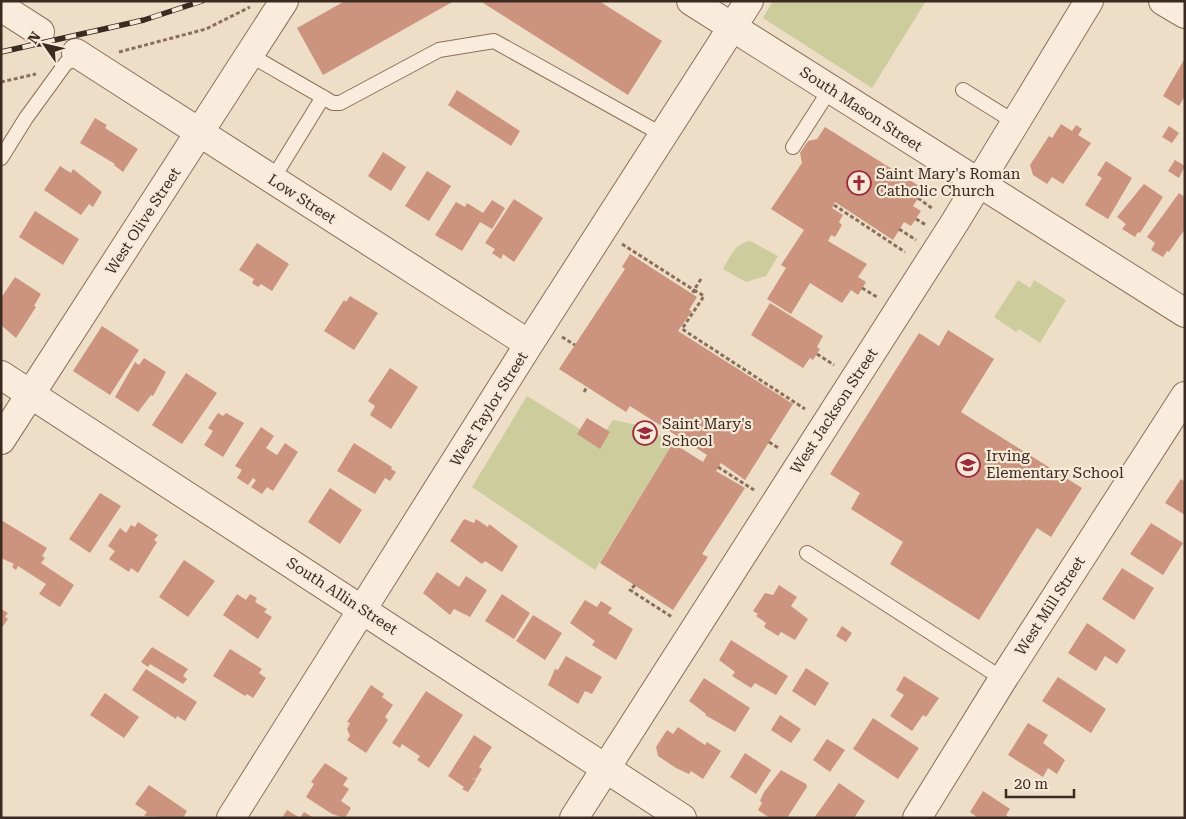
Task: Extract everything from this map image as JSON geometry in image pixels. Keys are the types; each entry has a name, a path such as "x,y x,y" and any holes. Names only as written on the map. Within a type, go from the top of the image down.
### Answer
{"street":[{"name":"West Olive Street","path":"1,440 284,1"},
{"name":"South Mason Street","path":"691,1 1185,313"},
{"name":"West Taylor Street","path":"231,818 529,344 749,1"},
{"name":"West Jackson Street","path":"574,818 979,184 1090,1"},
{"path":"1163,1 1185,14"},
{"path":"1,6 40,32"},
{"name":"Low Street","path":"77,59 200,133 529,344"},
{"name":"South Allin Street","path":"1,375 682,818"},
{"name":"West Mill Street","path":"917,818 1003,679 1185,396"}],"lane":[{"path":"250,55 333,103 340,103 438,50 494,41 664,135"},
{"path":"1,158 26,118 77,59"},
{"path":"793,147 831,88"},
{"path":"963,90 1016,123"},
{"path":"272,180 323,97"},
{"path":"807,553 1003,679"}],"path":[{"path":"1,82 77,59 206,29 255,4"},
{"path":"834,205 905,252"},
{"path":"623,244 639,258 693,292 704,296 682,329 805,409"},
{"path":"693,292 701,279"},
{"path":"862,288 877,297"},
{"path":"565,339 575,345"},
{"path":"584,392 587,387"},
{"path":"718,467 754,490"},
{"path":"635,585 630,590 672,617"}],"green space":[{"path":"773,1 926,1 872,88 763,18"},
{"path":"750,241 778,256 766,276 746,282 723,269 737,248"},
{"path":"1018,280 1030,288 1034,280 1066,300 1040,343 1019,329 1016,332 994,317"},
{"path":"527,396 580,429 577,434 600,448 610,433 606,430 613,420 646,427 673,443 595,570 472,487"}],"building":[{"path":"345,1 454,1 323,75 297,28"},
{"path":"480,1 599,1 662,41 628,95"},
{"path":"1185,58 1185,96 1179,106 1163,96"},
{"path":"457,90 520,131 511,146 448,105"},
{"path":"95,118 107,125 105,128 138,149 123,172 115,164 80,143"},
{"path":"1061,124 1072,131 1076,125 1082,129 1078,135 1091,143 1063,184 1052,177 1047,184 1033,175 1030,165 1049,136 1052,138"},
{"path":"1169,126 1179,133 1172,143 1162,137"},
{"path":"825,127 924,189 913,206 921,211 911,226 904,222 893,240 835,202 832,208 843,215 839,222 842,225 835,237 831,235 828,241 867,264 858,277 866,282 858,295 851,290 842,303 810,283 791,314 767,299 786,268 781,265 804,230 771,209 802,163 800,153 808,141 817,139"},
{"path":"383,152 406,167 391,191 368,176"},
{"path":"1175,160 1185,166 1179,178 1168,171"},
{"path":"1106,161 1132,178 1108,219 1085,205 1102,178 1097,175"},
{"path":"60,166 71,173 73,169 102,192 93,207 89,204 81,215 44,190"},
{"path":"427,171 451,186 429,221 405,206"},
{"path":"1144,184 1163,197 1140,233 1138,232 1135,237 1122,229 1126,224 1117,217"},
{"path":"1179,193 1185,197 1185,229 1169,252 1167,251 1163,257 1151,250 1155,243 1147,237"},
{"path":"514,199 543,218 514,262 503,254 501,259 492,253 495,249 485,243"},
{"path":"492,200 505,208 492,229 480,222 462,251 435,235 456,202 465,207 467,203 483,213"},
{"path":"35,211 79,239 63,265 19,237"},
{"path":"257,243 289,264 272,291 261,284 258,287 252,283 254,279 239,270"},
{"path":"630,254 697,297 689,310 692,311 678,331 793,404 745,480 721,463 716,471 745,488 702,554 708,557 673,610 600,563 673,443 703,462 707,455 630,406 626,412 559,369 625,269 622,267"},
{"path":"15,277 41,294 34,306 36,307 16,338 1,325 1,298"},
{"path":"350,296 378,313 354,350 324,331 344,300 346,302"},
{"path":"770,303 823,336 817,347 820,349 813,360 810,358 803,368 751,335"},
{"path":"102,326 139,350 110,395 73,371"},
{"path":"948,330 994,359 961,412 1082,488 1051,537 1037,528 979,620 890,564 903,542 851,509 860,493 830,474 919,333 939,346"},
{"path":"144,358 166,372 153,396 151,395 138,412 115,397 135,362 139,365"},
{"path":"390,368 418,387 391,429 370,415 375,406 368,401"},
{"path":"186,373 217,393 182,444 152,425"},
{"path":"218,413 223,416 226,413 244,423 223,457 204,445 213,431 208,428"},
{"path":"587,418 610,432 600,449 577,434"},
{"path":"261,427 274,436 266,448 277,455 285,443 298,452 273,491 267,487 262,494 251,487 256,480 253,478 248,485 237,478 242,470 235,466"},
{"path":"354,443 392,467 391,469 396,472 390,481 385,478 375,494 337,471"},
{"path":"1181,479 1185,482 1185,515 1165,503"},
{"path":"330,488 362,510 340,544 308,522"},
{"path":"100,493 121,506 90,553 69,539"},
{"path":"464,519 474,523 476,519 488,527 489,524 518,546 502,572 485,561 482,564 450,541"},
{"path":"1,520 47,548 42,556 45,558 41,563 74,585 60,607 39,594 46,584 18,566 16,570 12,567 14,564 1,558"},
{"path":"138,522 158,535 154,540 157,542 138,573 131,568 129,572 109,559 115,551 108,546 120,528 126,533 131,525 135,527"},
{"path":"1151,523 1183,543 1163,575 1130,554"},
{"path":"184,560 215,581 188,617 159,597"},
{"path":"1122,568 1154,588 1134,620 1102,599"},
{"path":"437,572 459,587 466,576 487,590 470,617 454,609 450,615 423,593"},
{"path":"779,585 797,597 791,606 808,619 795,640 781,632 778,636 764,627 766,623 756,616 758,614 753,611 765,593 773,595"},
{"path":"237,594 246,600 250,594 257,598 255,602 267,609 264,612 272,617 258,639 223,615"},
{"path":"502,594 530,613 514,639 485,621"},
{"path":"585,600 597,607 601,601 612,608 608,613 633,629 616,660 592,645 595,641 570,623"},
{"path":"1,609 8,613 5,617 8,619 1,629"},
{"path":"533,615 562,633 545,660 516,641"},
{"path":"1087,623 1126,650 1117,664 1105,656 1096,671 1068,653"},
{"path":"842,626 852,633 846,642 836,636"},
{"path":"731,640 788,676 776,695 755,683 751,688 732,676 735,672 719,660"},
{"path":"152,647 188,669 183,676 187,679 183,684 150,664 148,667 141,662"},
{"path":"230,649 262,669 259,673 266,678 253,698 247,694 245,696 213,676"},
{"path":"566,656 602,677 592,694 585,691 578,704 548,685 555,669 558,670"},
{"path":"806,668 829,683 815,706 792,691"},
{"path":"146,669 197,702 185,721 177,716 176,719 132,690"},
{"path":"904,676 939,698 926,717 923,715 912,731 890,716 904,695 896,690"},
{"path":"1058,677 1106,709 1091,733 1042,701"},
{"path":"704,678 750,708 735,732 705,715 689,701"},
{"path":"371,685 384,694 382,697 393,705 385,717 388,720 366,753 347,740 350,736 347,729 350,723 347,722"},
{"path":"426,691 463,715 429,768 417,760 420,756 402,744 400,748 392,743"},
{"path":"105,693 139,717 124,738 90,715"},
{"path":"780,715 801,729 791,743 771,730"},
{"path":"873,718 919,748 898,779 853,749"},
{"path":"1028,723 1048,735 1043,743 1065,760 1057,774 1048,768 1043,777 1008,755"},
{"path":"678,727 705,745 707,742 721,751 703,779 691,771 689,774 676,768 658,756 656,747 667,730 673,734"},
{"path":"474,735 492,747 479,767 482,769 476,779 472,778 476,780 468,792 448,776"},
{"path":"827,739 845,750 830,772 813,760"},
{"path":"745,753 771,770 756,794 730,777"},
{"path":"325,763 348,778 343,785 349,789 341,801 351,808 345,818 332,814 306,797 314,784 311,782"},
{"path":"781,770 806,784 807,787 787,818 770,818 758,810 762,803 760,801 764,792"},
{"path":"839,783 865,801 854,818 814,818"},
{"path":"149,785 187,811 183,818 144,816 147,812 135,804"},
{"path":"983,791 1010,809 1006,815 1010,818 978,818 970,812"},
{"path":"287,810 300,818 282,818"},
{"path":"304,812 314,818 300,818"}],"railway":[{"path":"1,52 144,20 202,1"}],"place":[{"name":"Saint Mary's Roman Catholic Church","path":"859,183"},
{"name":"Saint Mary's School","path":"645,433"},
{"name":"Irving Elementary School","path":"968,465"}]}
